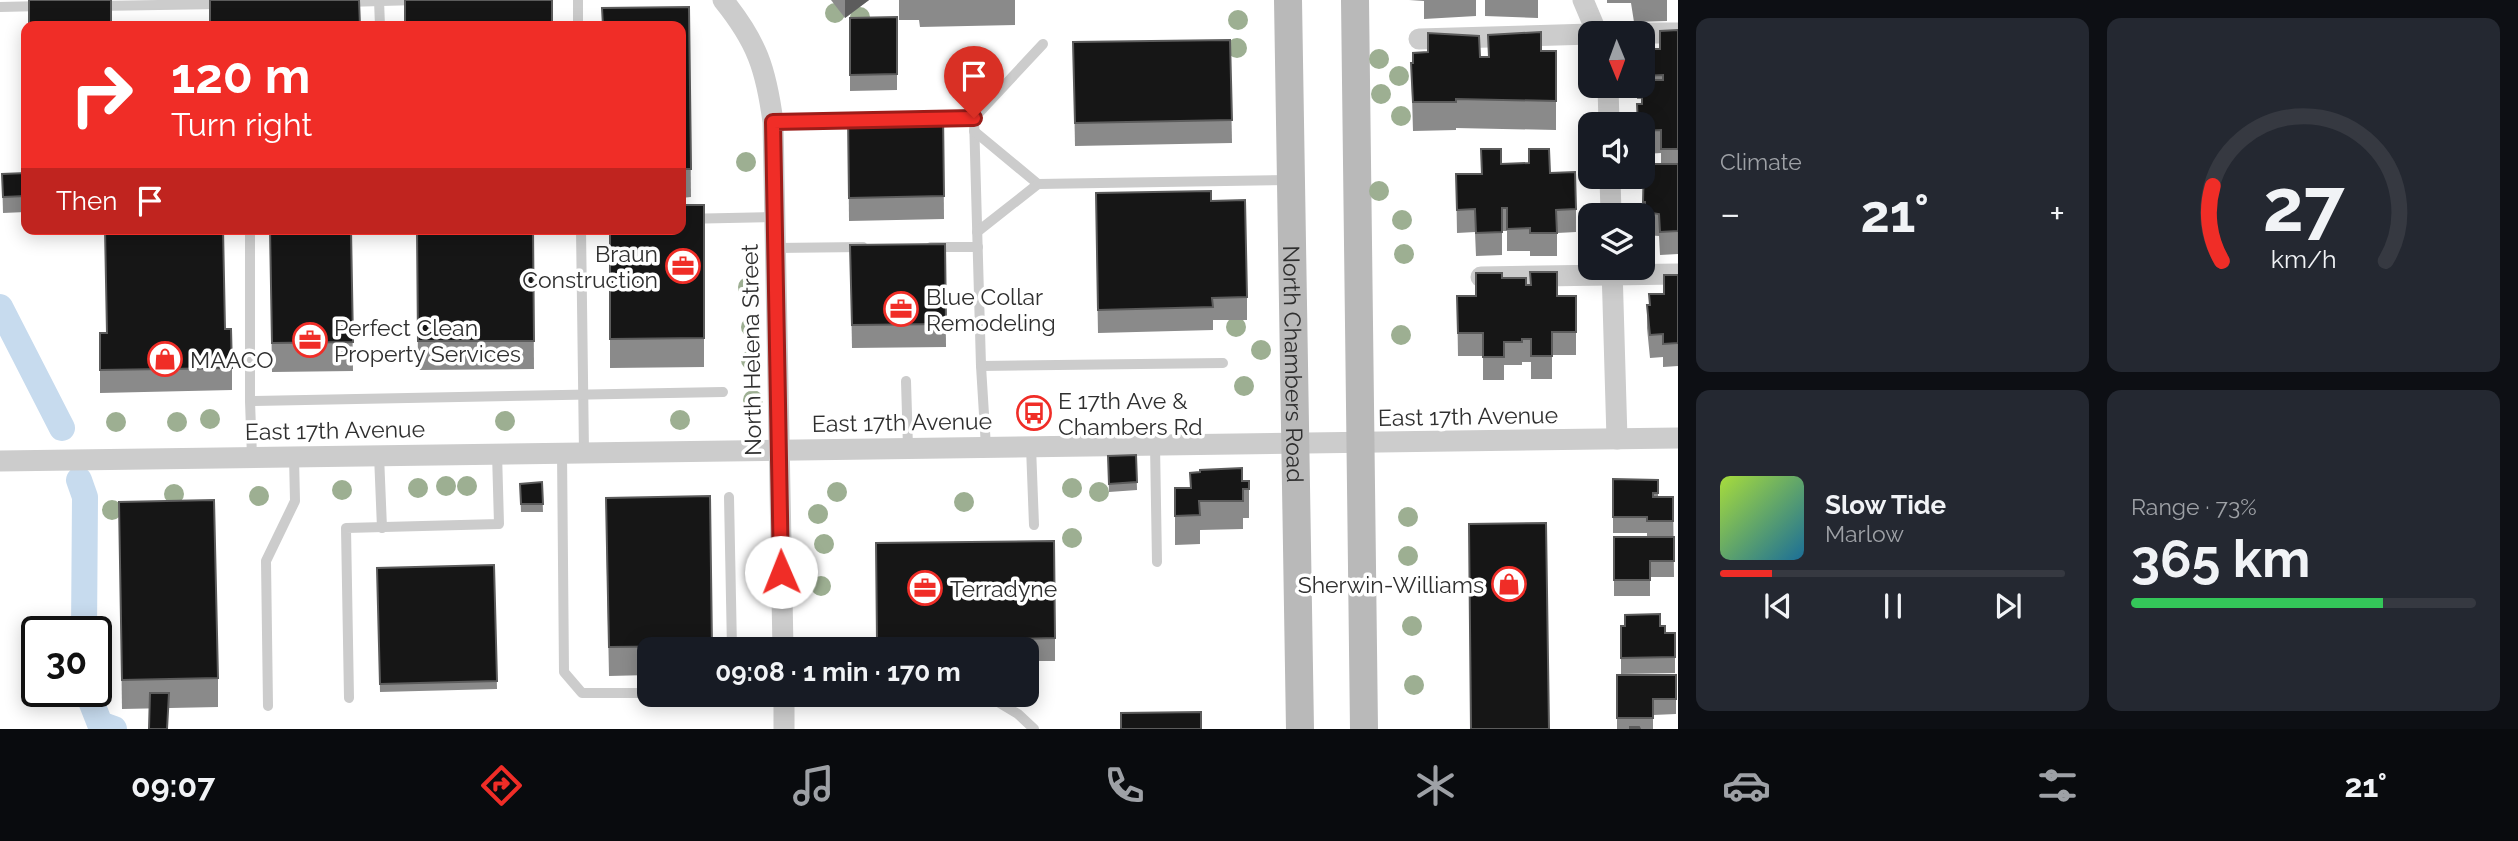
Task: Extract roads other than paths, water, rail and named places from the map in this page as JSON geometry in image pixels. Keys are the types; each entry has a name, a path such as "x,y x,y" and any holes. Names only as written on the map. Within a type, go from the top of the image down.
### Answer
{"main road":[{"name":"North Chambers Road","path":"1288,0 1300,729"},
{"path":"1355,0 1364,729"}],"street":[{"name":"North Helena Street","path":"723,0 743,24 758,52 769,89 773,122 783,637"},
{"path":"1583,0 1592,21"},
{"path":"1656,33 1678,33"},
{"path":"1419,40 1578,34"},
{"path":"1481,277 1578,273"},
{"path":"1655,273 1678,274"},
{"path":"1613,280 1617,439"},
{"name":"East 17th Avenue","path":"0,461 1678,438"},
{"path":"784,707 784,729"}],"lane":[{"path":"339,2 434,0"},
{"path":"578,0 578,21"},
{"path":"379,1 380,21"},
{"path":"81,6 230,4"},
{"path":"0,7 54,6"},
{"path":"986,447 974,118 1043,44"},
{"path":"923,119 974,118"},
{"path":"773,122 872,120"},
{"path":"974,131 1038,184"},
{"path":"977,232 1038,184 1291,180"},
{"path":"686,219 774,217"},
{"path":"250,235 252,457"},
{"path":"581,235 584,452"},
{"path":"775,248 876,247"},
{"path":"914,247 978,247"},
{"path":"981,366 1223,363"},
{"path":"906,381 908,448"},
{"path":"250,401 723,392"},
{"path":"1156,445 1157,562"},
{"path":"1031,447 1034,525"},
{"path":"562,452 564,672 582,693 637,693"},
{"path":"349,698 346,528 499,524 497,453"},
{"path":"379,455 382,528"},
{"path":"268,706 266,561 295,501 294,457"},
{"path":"730,497 732,637"},
{"path":"1006,707 1034,729"}],"waterway":[{"path":"0,307 62,428"},
{"path":"79,480 85,497 84,616"},
{"path":"93,707 100,724 114,729"}],"place":[{"name":"Braun Construction","path":"683,266"},
{"name":"Blue Collar Remodeling","path":"901,309"},
{"name":"Perfect Clean Property Services","path":"310,340"},
{"name":"MAACO","path":"165,359"},
{"name":"E 17th Ave & Chambers Rd","path":"1034,413"},
{"name":"Sherwin-Williams","path":"1509,584"},
{"name":"Terradyne","path":"925,588"}]}
